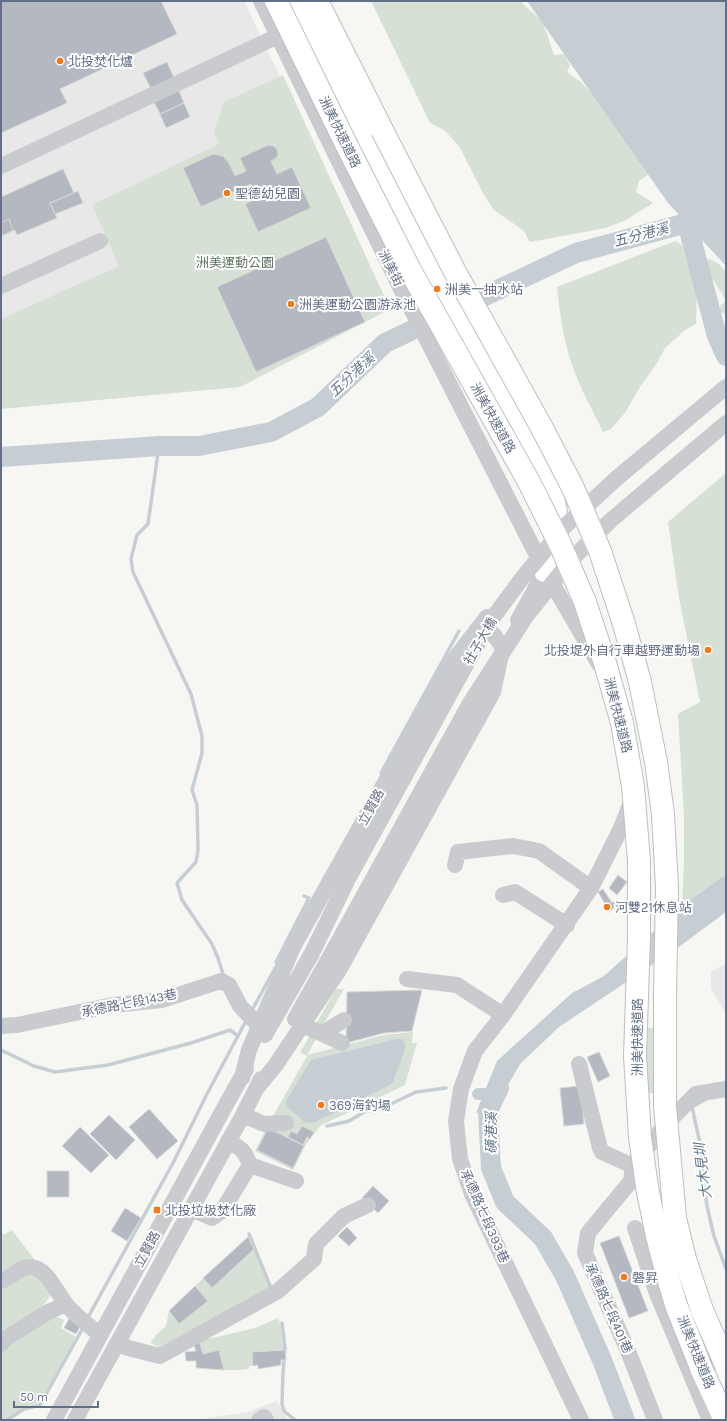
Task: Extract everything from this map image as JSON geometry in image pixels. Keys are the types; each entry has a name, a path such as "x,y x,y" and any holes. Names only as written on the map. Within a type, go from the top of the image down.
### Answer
{"highway":[{"name":"洲美快速道路","path":"276,1 410,270 529,482 556,537 585,602 605,663 622,723 633,786 639,861 636,1056 640,1138 647,1187 656,1236 676,1305 701,1368 725,1420"},
{"path":"297,1 407,224 536,459 547,494 549,521 541,563"},
{"name":"洲美快速道路","path":"317,1 454,270 542,428 573,488 600,551 624,624 640,682 656,762 663,814 667,888 665,1106 676,1218 685,1259 702,1310 726,1366"}],"street":[{"name":"洲美街","path":"261,1 414,312 541,563"},
{"path":"1,166 278,36"},
{"path":"1,286 100,241"},
{"path":"348,879 385,796 471,639 486,614 516,571 560,520 612,472 726,376"},
{"name":"社子大橋","path":"311,955 348,879 492,619 523,577 566,526 605,489 726,387"},
{"name":"社子大橋","path":"331,964 470,703 526,615 570,560 610,521 726,423"},
{"path":"331,964 477,707 504,664 552,596 606,537 633,512 726,434"},
{"name":"立賢路","path":"242,1078 249,1050 293,947 453,661 497,603 541,563"},
{"name":"立賢路","path":"75,1420 243,1115 275,1050 339,970 493,692 503,648 541,563"},
{"name":"承德路七段393巷","path":"541,563 594,655 606,694 618,741 622,770 624,801 622,828 591,888 567,925 503,1015 475,1051 461,1089 456,1121 460,1159 472,1194 581,1420"},
{"path":"478,629 494,635 503,648"},
{"path":"455,865 458,852 513,846 539,851 591,888"},
{"path":"503,895 515,892 567,925"},
{"name":"立賢路","path":"54,1420 178,1191 311,955"},
{"name":"立賢路","path":"300,1020 331,964"},
{"path":"407,979 457,985 503,1015"},
{"name":"承德路七段143巷","path":"1,1026 17,1025 113,1005 162,1000 221,981 229,985 240,1006 259,1026"},
{"path":"300,1020 342,1043"},
{"path":"323,1033 344,1020"},
{"path":"579,1064 602,1152 633,1166"},
{"name":"承德路七段401巷","path":"655,1420 628,1351 585,1253 588,1233 631,1181 633,1166 665,1125 696,1094 726,1089"},
{"path":"243,1115 264,1124 286,1123"},
{"path":"228,1141 239,1147 246,1154 250,1165 296,1182"},
{"path":"178,1191 193,1205 212,1218 222,1212 250,1165"},
{"path":"118,1343 128,1348 160,1356 278,1291 314,1259 316,1244 344,1216 368,1205"},
{"path":"635,1228 656,1294 710,1420"},
{"path":"1,1281 26,1267 39,1269 60,1293 66,1304 100,1335"},
{"path":"1,1344 5,1339 48,1312 66,1304"},
{"path":"259,1420 264,1417 266,1420"}],"shaded area":[{"name":"北投焚化爐","path":"1,1 244,1 388,304 240,384 1,406"},
{"path":"527,1 726,1 726,266 668,203"},
{"path":"726,874 726,912 676,949 559,1027 520,1064 493,1111 476,1113 497,1061 572,993 604,976 682,906"},
{"path":"726,963 726,1014 711,989 711,972"},
{"path":"397,1039 403,1041 405,1046 403,1056 393,1082 390,1085 313,1123 305,1122 286,1106 286,1101 311,1060"},
{"path":"277,1401 288,1420 206,1420 208,1418 248,1412"}],"green space":[{"path":"371,1 520,1 543,22 554,55 564,54 570,65 567,72 581,82 610,112 649,174 639,181 636,192 653,203 626,220 606,228 530,242 524,231 494,210 484,195 459,146 444,130 430,123"},
{"name":"洲美運動公園","path":"283,75 390,309 240,387 1,409 1,319 119,266 92,205 219,144 214,131 224,102"},
{"path":"675,241 682,245 697,295 696,324 685,330 665,348 625,413 611,429 603,432 573,368 563,329 557,287"},
{"path":"708,258 719,264 726,272 726,315 719,311 721,305 725,302 724,297 712,278 707,263"},
{"name":"北投堤外自行車越野運動場","path":"726,473 726,874 682,906 684,815 678,714 700,702 679,598 668,522"},
{"path":"336,989 344,989 322,1027 316,1024"},
{"path":"629,1028 668,1028 668,1093 629,1093"},
{"name":"369海釣場","path":"312,1032 318,1035 307,1055 384,1035 413,1032 412,1043 417,1043 405,1085 320,1126 305,1146 293,1170 255,1151 307,1056 300,1052"},
{"path":"1,1230 3,1235 12,1230 37,1263 1,1276"},
{"path":"254,1249 270,1290 159,1347 150,1343 166,1326 169,1311 179,1324 208,1301 195,1286 203,1278 212,1288"},
{"path":"32,1272 52,1292 43,1306 30,1318 1,1337 1,1286"},
{"path":"52,1315 64,1320 61,1328 76,1337 40,1402 24,1407 4,1420 1,1420 1,1349"},
{"path":"278,1318 282,1330 283,1350 252,1352 253,1366 249,1366 249,1369 224,1370 219,1350 203,1354 199,1341 255,1328"}],"building":[{"name":"北投焚化爐","path":"1,1 161,1 177,34 60,89 67,103 1,133"},
{"path":"167,62 174,78 151,89 143,73"},
{"path":"177,86 184,103 160,114 152,98"},
{"path":"184,103 190,117 166,128 160,114"},
{"path":"268,145 277,149 278,155 271,161 277,174 292,167 311,208 258,232 245,204 257,198 251,184 201,207 183,168 213,154 223,156 229,163 235,176 246,171 240,158"},
{"path":"63,169 74,193 50,203 57,218 17,235 15,230 2,236 1,197"},
{"path":"78,191 83,203 55,214 50,203"},
{"path":"9,219 13,230 2,236 1,223"},
{"name":"洲美運動公園游泳池","path":"326,237 365,322 256,372 217,287"},
{"path":"618,875 627,882 617,895 609,888"},
{"path":"603,889 612,903 615,901 618,906 609,911 598,892"},
{"path":"422,990 412,1031 384,1033 346,1043 347,992"},
{"path":"599,1052 610,1076 598,1082 587,1057"},
{"path":"580,1086 584,1124 564,1126 560,1088"},
{"path":"149,1109 178,1141 157,1159 129,1127"},
{"path":"109,1115 135,1140 116,1160 90,1134"},
{"path":"302,1126 314,1132 310,1139 307,1137 303,1145 288,1137 291,1131 297,1134"},
{"path":"80,1127 109,1155 91,1173 62,1146"},
{"path":"268,1128 304,1146 293,1168 257,1150"},
{"path":"47,1171 69,1171 69,1197 47,1197"},
{"path":"373,1186 389,1201 378,1213 362,1198"},
{"path":"125,1208 141,1218 127,1241 111,1231"},
{"path":"347,1227 357,1238 349,1246 338,1236"},
{"name":"磐昇","path":"619,1236 648,1311 629,1318 600,1243"},
{"path":"248,1237 254,1249 212,1288 203,1278"},
{"path":"195,1286 208,1301 179,1324 169,1311"},
{"path":"71,1315 83,1321 76,1334 64,1328"},
{"path":"199,1341 203,1354 219,1350 224,1370 197,1368 196,1361 186,1361 185,1352 196,1351 193,1343"},
{"path":"285,1350 286,1360 281,1360 281,1365 258,1369 258,1365 253,1366 252,1352"}],"waterway":[{"name":"五分港溪","path":"1,457 159,446 199,446 271,432 318,407 385,343 576,253 687,223 726,197"},
{"name":"五分港溪","path":"687,223 717,336 726,356"},
{"path":"159,446 148,524 137,535 131,559 133,572 191,694 202,736 202,753 192,790 197,805 198,850 196,862 177,883 182,900 212,944 223,974"},
{"path":"381,773 459,631"},
{"path":"276,962 309,898 304,896"},
{"path":"251,1012 279,961"},
{"path":"87,1319 173,1163 207,1094 247,1019"},
{"path":"1,1050 34,1066 55,1072 108,1065 191,1043 230,1030 238,1036"},
{"path":"327,1126 349,1121 366,1111 378,1110 416,1092 446,1088"},
{"name":"磺港溪","path":"499,1088 488,1111 491,1168 505,1202 543,1238 565,1276 602,1360 625,1420"},
{"path":"478,1094 496,1094"},
{"name":"大木見圳","path":"706,1099 692,1107 701,1148 702,1173 707,1206 714,1236 726,1269"},
{"path":"249,1234 271,1288"},
{"path":"282,1323 285,1348 282,1404 284,1411 295,1420"},
{"path":"7,1420 24,1409 40,1405 84,1326"}],"place":[{"name":"北投焚化爐","path":"60,61"},
{"name":"聖德幼兒園","path":"227,193"},
{"name":"洲美一抽水站","path":"437,289"},
{"name":"洲美運動公園游泳池","path":"291,304"},
{"name":"北投堤外自行車越野運動場","path":"708,650"},
{"name":"河雙21休息站","path":"607,907"},
{"name":"369海釣場","path":"321,1105"},
{"name":"北投垃圾焚化廠","path":"157,1210"},
{"name":"磐昇","path":"624,1277"}]}
